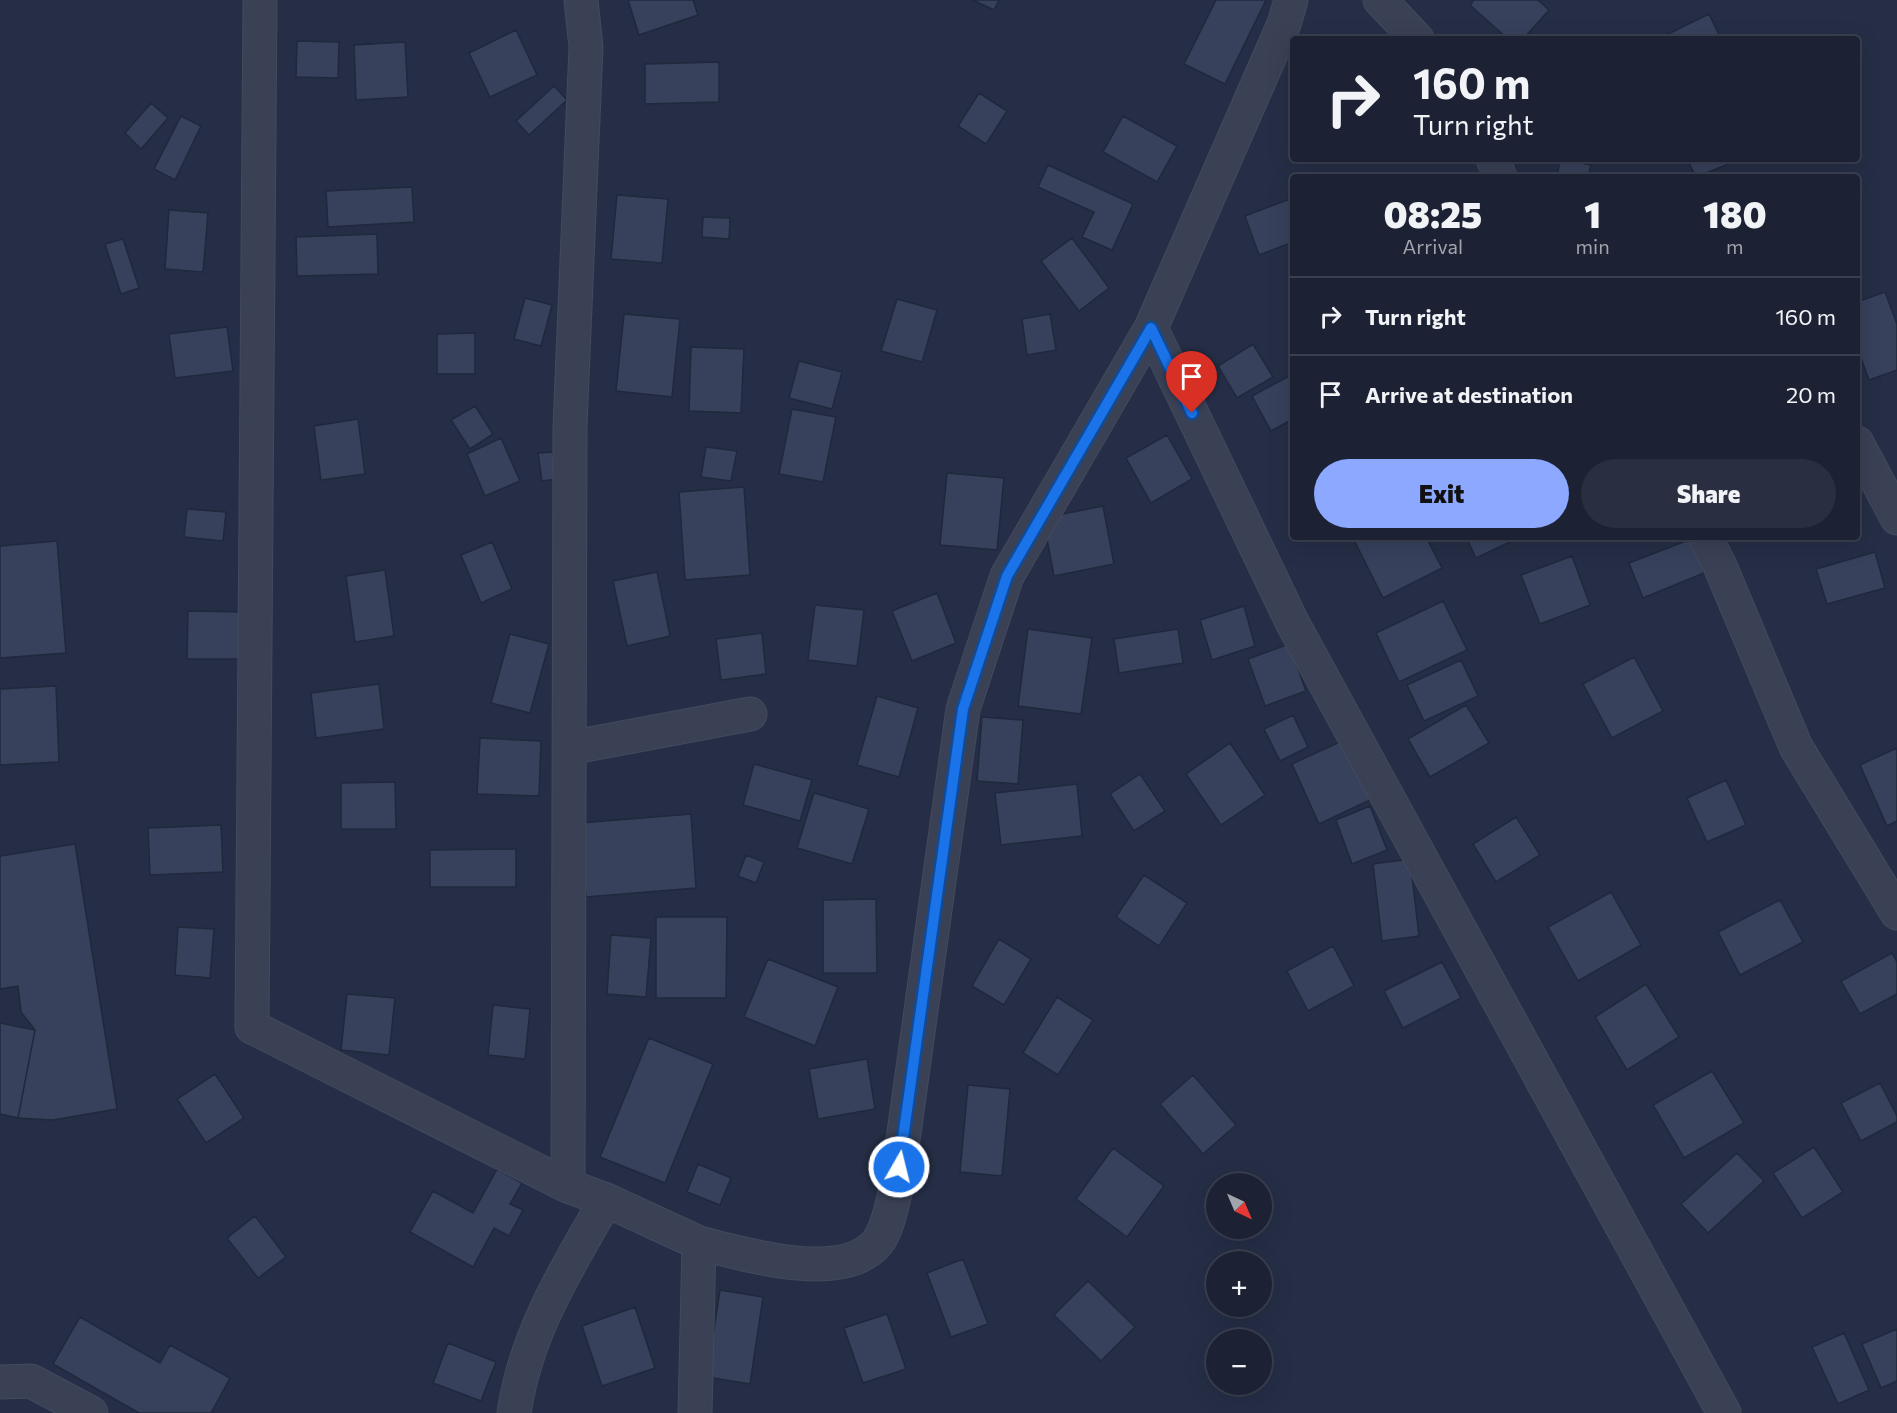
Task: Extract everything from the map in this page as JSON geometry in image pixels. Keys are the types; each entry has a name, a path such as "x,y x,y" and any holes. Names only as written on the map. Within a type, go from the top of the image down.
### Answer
{"street":[{"path":"260,0 252,1027 568,1186 606,1200 699,1243 777,1261 826,1262 847,1261 866,1254 879,1241 896,1190 963,709 1007,576 1151,328 1284,24 1291,0"},
{"path":"568,1186 570,426 586,47 581,0"},
{"path":"1380,0 1414,36"},
{"path":"1151,328 1293,624 1724,1413"},
{"path":"1860,449 1897,518"},
{"path":"1707,540 1720,566 1796,747 1897,913"},
{"path":"569,748 750,714"},
{"path":"514,1413 520,1375 536,1329 556,1286 606,1200"},
{"path":"695,1413 699,1243"},
{"path":"0,1382 31,1381 91,1413"}],"building":[{"path":"628,0 693,0 698,15 639,35"},
{"path":"973,0 999,0 994,10"},
{"path":"1216,0 1266,0 1225,84 1184,64"},
{"path":"1474,0 1538,0 1549,10 1526,36 1505,36 1470,5"},
{"path":"1709,14 1720,36 1666,36"},
{"path":"516,30 537,75 490,97 469,53"},
{"path":"297,41 339,42 338,78 296,77"},
{"path":"405,42 408,97 356,100 354,45"},
{"path":"719,62 719,102 645,104 645,64"},
{"path":"554,86 567,100 529,135 516,121"},
{"path":"979,93 1007,111 986,144 958,126"},
{"path":"151,103 168,118 141,149 125,133"},
{"path":"181,116 201,126 175,180 154,169"},
{"path":"1123,116 1177,146 1157,182 1103,152"},
{"path":"1560,162 1591,165 1589,174 1558,174"},
{"path":"1688,162 1734,162 1704,174 1694,174"},
{"path":"1048,165 1133,204 1112,250 1082,237 1094,212 1038,187"},
{"path":"412,187 414,222 328,227 326,191"},
{"path":"617,195 668,199 662,263 611,259"},
{"path":"1290,199 1290,243 1259,255 1245,216"},
{"path":"169,210 208,213 203,272 165,269"},
{"path":"703,217 730,218 729,239 702,237"},
{"path":"377,234 378,274 297,276 296,237"},
{"path":"1072,238 1109,288 1079,311 1041,261"},
{"path":"123,239 139,288 121,294 105,244"},
{"path":"1885,292 1897,324 1897,370 1869,380 1860,355 1860,301"},
{"path":"525,298 552,305 541,346 514,339"},
{"path":"897,299 937,310 922,362 881,351"},
{"path":"624,314 680,319 672,397 616,391"},
{"path":"1050,314 1056,350 1027,355 1022,319"},
{"path":"227,327 233,371 175,378 169,334"},
{"path":"475,333 475,374 437,374 437,334"},
{"path":"1253,344 1273,377 1237,398 1218,366"},
{"path":"691,347 744,349 741,413 689,411"},
{"path":"799,361 842,372 832,409 789,398"},
{"path":"1290,376 1290,421 1271,431 1252,396"},
{"path":"475,406 493,434 470,449 451,420"},
{"path":"792,409 836,417 823,482 779,474"},
{"path":"358,419 365,474 321,480 314,426"},
{"path":"1167,435 1192,479 1151,503 1126,458"},
{"path":"501,438 520,481 485,496 467,454"},
{"path":"706,447 737,451 731,481 701,477"},
{"path":"553,452 557,479 542,481 538,453"},
{"path":"947,473 1004,478 997,550 940,545"},
{"path":"744,487 750,575 685,580 679,492"},
{"path":"1103,506 1114,564 1054,576 1043,518"},
{"path":"187,509 226,512 223,541 184,537"},
{"path":"1359,540 1428,540 1442,568 1383,598 1355,542"},
{"path":"1467,540 1514,540 1476,558"},
{"path":"1691,540 1704,573 1643,598 1629,563"},
{"path":"57,541 66,653 0,658 0,546"},
{"path":"492,542 512,589 481,603 461,555"},
{"path":"1875,552 1885,588 1827,604 1816,569"},
{"path":"1572,556 1590,605 1540,624 1521,575"},
{"path":"385,570 394,636 355,642 346,576"},
{"path":"657,572 670,636 627,646 613,581"},
{"path":"937,593 956,643 912,661 892,611"},
{"path":"1443,601 1467,650 1399,682 1376,633"},
{"path":"815,605 864,610 857,666 808,660"},
{"path":"1244,606 1255,646 1212,660 1200,620"},
{"path":"188,611 245,612 244,659 187,659"},
{"path":"1028,629 1092,638 1081,714 1018,706"},
{"path":"1178,629 1183,663 1119,673 1114,639"},
{"path":"762,633 766,674 721,680 716,639"},
{"path":"510,634 549,644 530,713 491,703"},
{"path":"1289,644 1306,691 1265,706 1248,659"},
{"path":"1634,657 1663,711 1612,738 1583,684"},
{"path":"1461,660 1478,696 1424,721 1407,685"},
{"path":"379,684 384,729 316,738 311,693"},
{"path":"56,686 59,762 0,765 0,689"},
{"path":"877,696 918,708 899,777 857,765"},
{"path":"1466,705 1489,743 1430,777 1408,739"},
{"path":"1293,715 1308,747 1280,761 1264,729"},
{"path":"982,717 1023,720 1018,784 977,781"},
{"path":"480,738 541,741 539,796 477,794"},
{"path":"1344,740 1370,800 1319,824 1292,764"},
{"path":"1230,743 1265,795 1221,825 1186,774"},
{"path":"1897,748 1897,821 1887,826 1860,765"},
{"path":"754,764 812,780 800,821 743,805"},
{"path":"1140,774 1165,811 1134,831 1110,794"},
{"path":"1726,780 1746,825 1707,842 1687,798"},
{"path":"395,782 396,829 341,829 341,783"},
{"path":"1077,784 1082,836 1001,845 995,793"},
{"path":"814,793 869,809 852,864 797,848"},
{"path":"1370,806 1387,850 1352,864 1336,820"},
{"path":"691,814 696,888 586,897 580,823"},
{"path":"1516,817 1540,855 1496,882 1473,844"},
{"path":"221,825 223,872 150,875 148,828"},
{"path":"75,844 117,1109 53,1120 18,1118 35,1030 21,1012 18,986 0,989 0,856"},
{"path":"516,849 516,887 430,887 430,850"},
{"path":"746,855 764,862 756,883 738,876"},
{"path":"1410,859 1419,936 1382,941 1373,864"},
{"path":"1144,875 1187,903 1159,946 1116,917"},
{"path":"1611,892 1641,945 1578,981 1548,927"},
{"path":"876,899 877,973 823,973 823,900"},
{"path":"1780,900 1803,942 1740,975 1718,932"},
{"path":"656,917 727,917 726,998 656,998"},
{"path":"178,927 214,929 210,978 175,975"},
{"path":"611,935 651,938 646,997 607,994"},
{"path":"999,939 1031,959 1004,1005 972,986"},
{"path":"1333,946 1354,986 1308,1011 1287,971"},
{"path":"1892,953 1897,962 1897,994 1860,1014 1841,981"},
{"path":"768,959 838,987 815,1046 744,1017"},
{"path":"1442,962 1461,998 1403,1028 1384,991"},
{"path":"1646,984 1679,1037 1627,1070 1595,1017"},
{"path":"347,994 395,998 389,1055 341,1050"},
{"path":"1057,997 1093,1020 1058,1075 1023,1053"},
{"path":"493,1005 530,1009 525,1059 488,1055"},
{"path":"0,1023 35,1030 18,1118 0,1114"},
{"path":"649,1038 713,1064 665,1183 600,1157"},
{"path":"867,1059 875,1109 818,1119 809,1069"},
{"path":"1712,1071 1744,1123 1684,1158 1653,1105"},
{"path":"215,1074 244,1118 206,1143 177,1099"},
{"path":"1193,1075 1236,1125 1203,1154 1160,1104"},
{"path":"1880,1083 1897,1116 1897,1122 1861,1141 1841,1103"},
{"path":"968,1085 1010,1089 1002,1176 960,1172"},
{"path":"1814,1147 1843,1192 1802,1218 1773,1173"},
{"path":"1113,1148 1164,1186 1127,1237 1076,1199"},
{"path":"1737,1153 1764,1181 1708,1233 1681,1204"},
{"path":"698,1164 731,1178 720,1205 687,1192"},
{"path":"497,1169 522,1183 510,1204 523,1210 509,1236 494,1228 473,1267 410,1232 433,1191 473,1213"},
{"path":"255,1216 286,1257 258,1278 227,1238"},
{"path":"963,1259 988,1324 951,1337 927,1273"},
{"path":"1088,1281 1135,1327 1101,1361 1054,1315"},
{"path":"720,1290 763,1297 750,1384 707,1377"},
{"path":"635,1307 655,1368 602,1386 582,1326"},
{"path":"887,1314 906,1369 863,1383 844,1328"},
{"path":"80,1317 160,1363 170,1345 230,1378 211,1413 139,1413 53,1364"},
{"path":"1897,1329 1897,1381 1881,1388 1862,1344"},
{"path":"1844,1333 1869,1390 1838,1404 1812,1347"},
{"path":"448,1343 496,1362 481,1401 433,1383"}],"route":[{"path":"899,1167 963,709 1007,576 1151,328 1192,413"}]}
